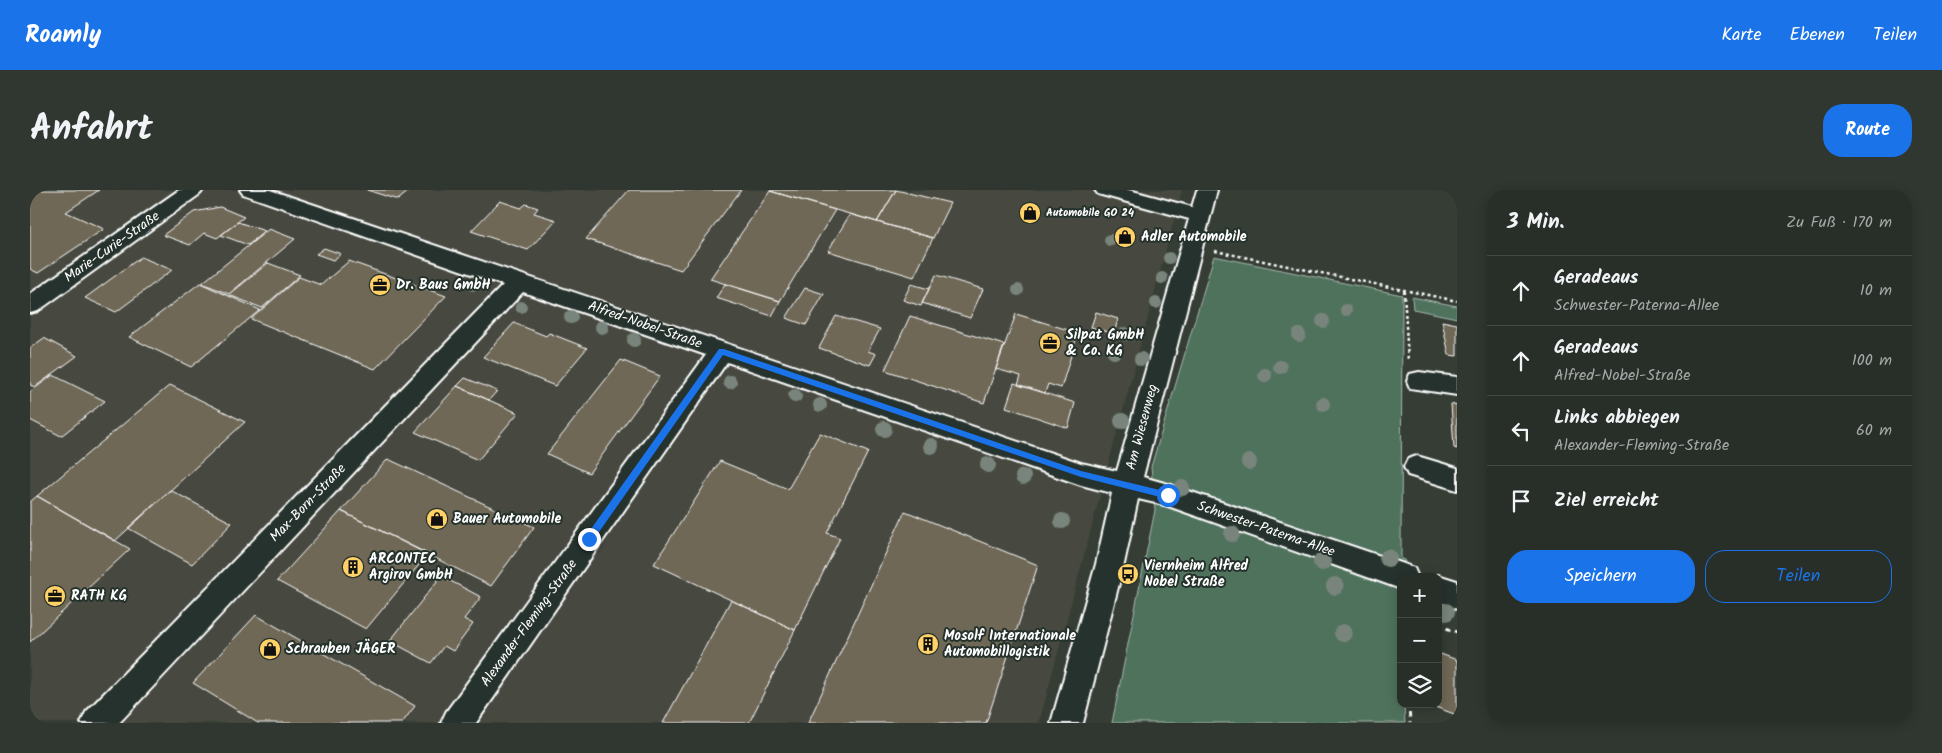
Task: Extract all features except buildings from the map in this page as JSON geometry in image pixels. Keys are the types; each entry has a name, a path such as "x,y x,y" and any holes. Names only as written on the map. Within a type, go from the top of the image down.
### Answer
{"street":[{"name":"Marie-Curie-Straße","path":"30,305 193,190"},
{"name":"Alfred-Nobel-Straße","path":"250,190 1081,474 1126,486"},
{"path":"1105,190 1199,215"},
{"name":"Am Wiesenweg","path":"1067,723 1110,564 1126,486 1206,190"},
{"name":"Max-Born-Straße","path":"97,723 519,282"},
{"name":"Alexander-Fleming-Straße","path":"457,723 722,351"},
{"path":"1419,381 1457,386"},
{"path":"1417,467 1457,479"},
{"name":"Schwester-Paterna-Allee","path":"1126,486 1168,495 1397,575"},
{"path":"1442,589 1457,595"}],"path":[{"path":"1192,246 1457,301"},
{"path":"1404,290 1408,366 1419,381"},
{"path":"1442,626 1457,632"},
{"path":"1409,708 1410,723"}],"shaded area":[{"path":"30,190 1182,190 1039,723 30,723"}],"green space":[{"path":"1214,256 1402,295 1401,559 1405,560 1404,566 1401,565 1401,573 1397,573 1397,708 1404,708 1405,723 1112,723 1155,510 1151,467"},
{"path":"1412,297 1457,306 1457,318 1413,309"}],"place":[{"name":"Automobile GO 24","path":"1030,213"},
{"name":"Adler Automobile","path":"1125,237"},
{"name":"Dr. Baus GmbH","path":"380,285"},
{"name":"Silpat GmbH & Co. KG","path":"1050,343"},
{"name":"Bauer Automobile","path":"437,519"},
{"name":"ARCONTEC Argirov GmbH","path":"353,567"},
{"name":"Viernheim Alfred Nobel Straße","path":"1128,574"},
{"name":"RATH KG","path":"55,596"},
{"name":"Mosolf Internationale Automobillogistik","path":"928,644"},
{"name":"Schrauben JÄGER","path":"270,649"}],"route":[{"path":"589,539 722,351 1081,474 1168,495"}]}
